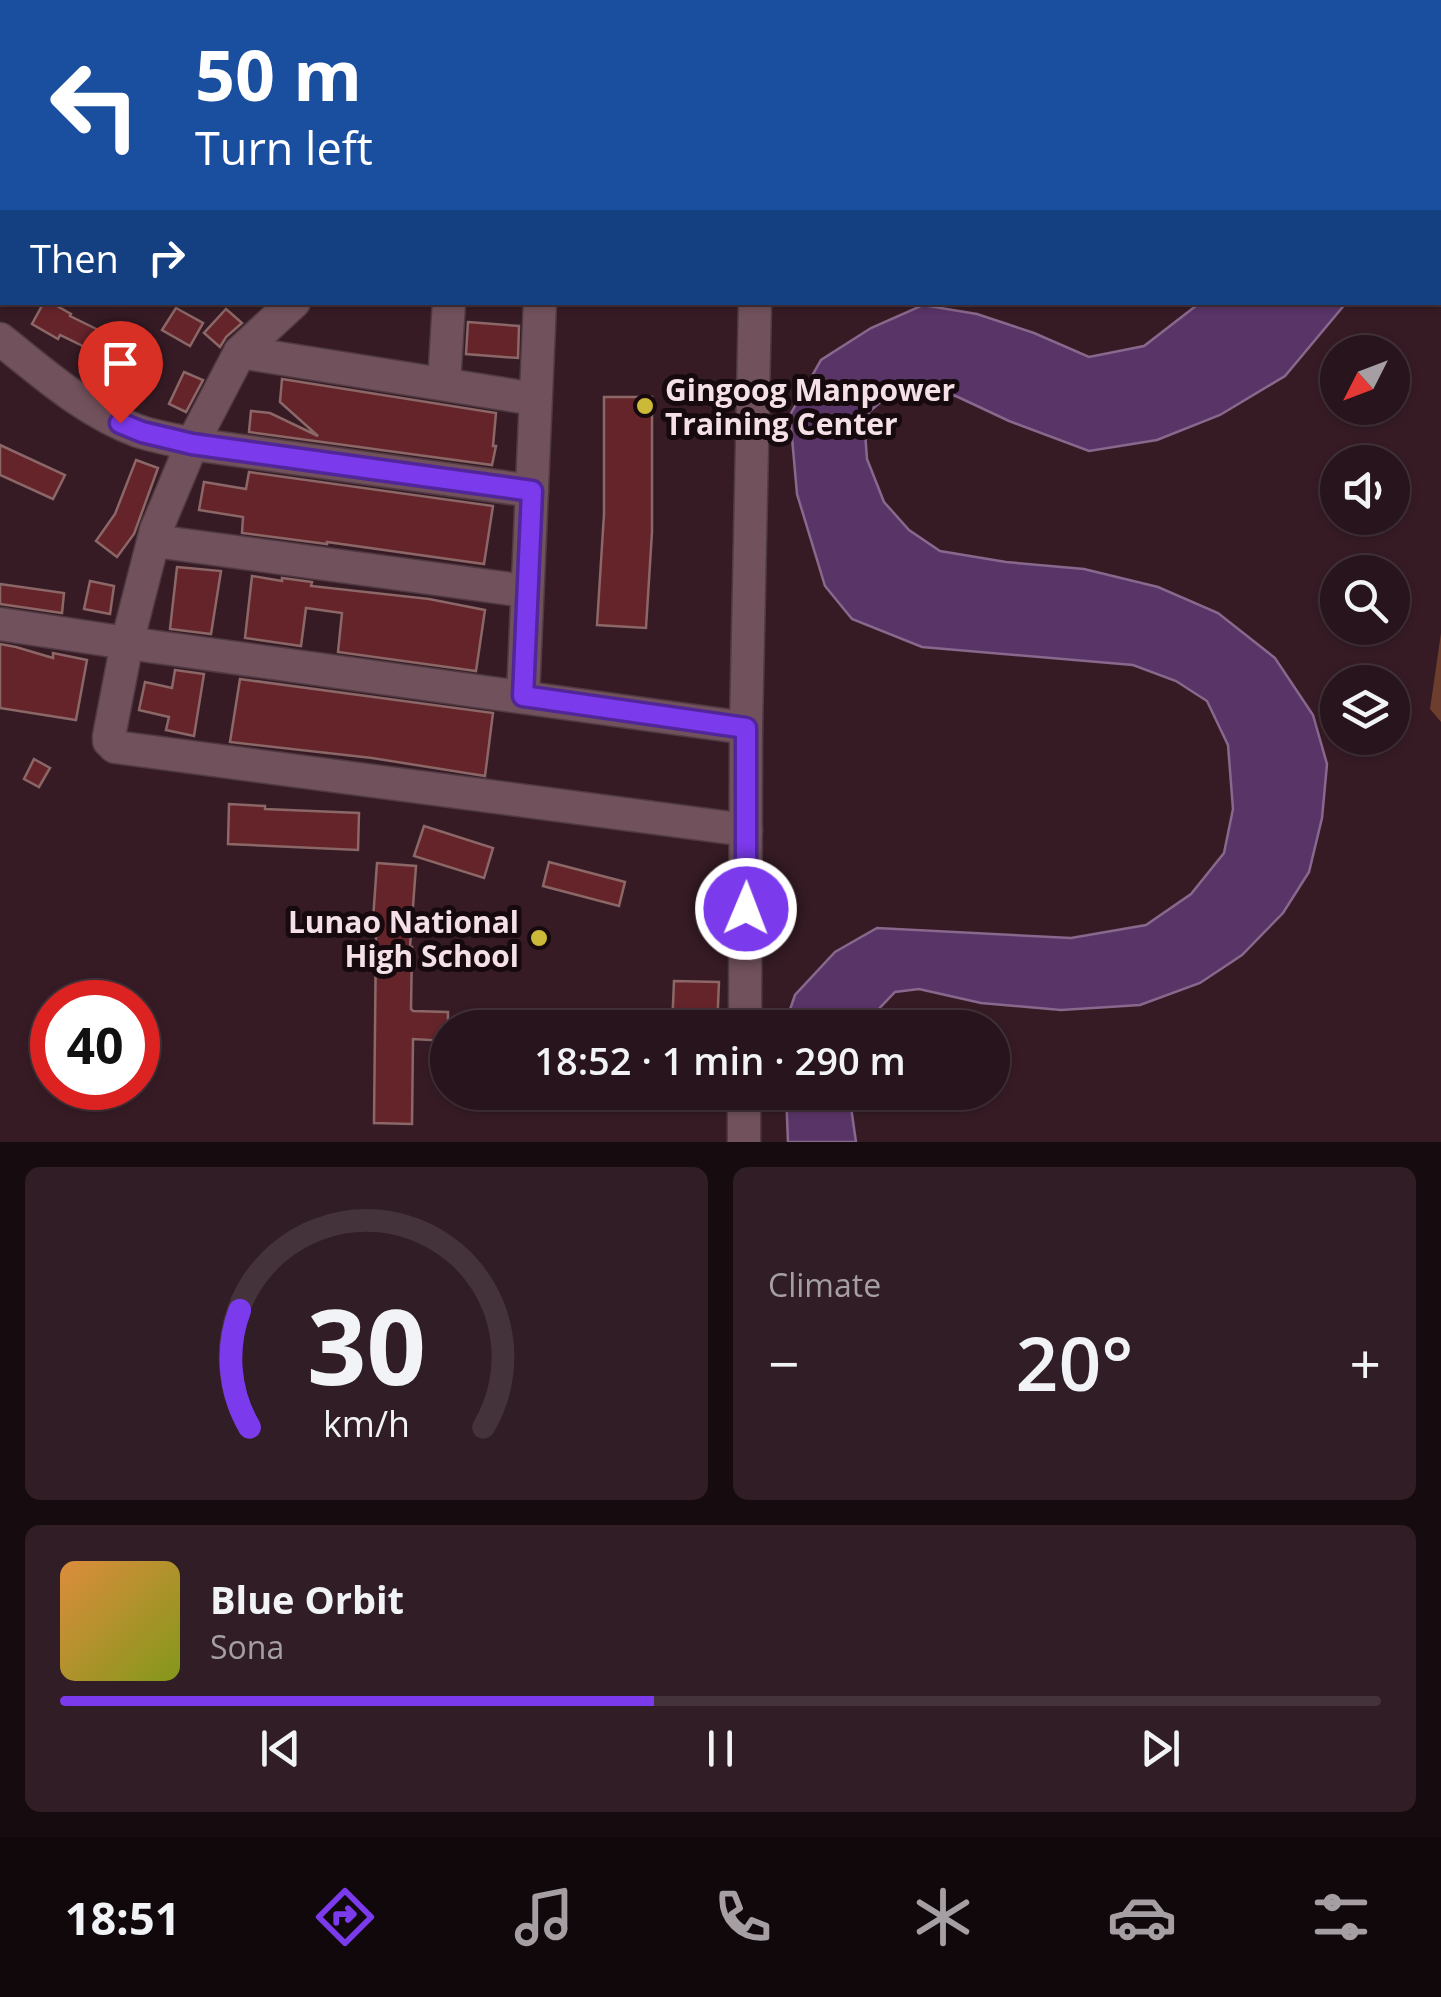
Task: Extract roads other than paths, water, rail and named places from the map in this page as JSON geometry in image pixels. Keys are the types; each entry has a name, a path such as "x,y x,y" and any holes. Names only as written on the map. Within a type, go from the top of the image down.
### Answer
{"street":[{"path":"291,305 240,352 192,444 154,540 126,643 110,736 115,747 746,830"},
{"path":"444,384 449,305"},
{"path":"523,696 540,305"},
{"path":"744,1010 755,305"},
{"path":"0,339 81,402 142,432 192,444 532,491"},
{"path":"240,352 535,399"},
{"path":"154,540 526,591"},
{"path":"0,624 746,728"},
{"path":"744,1110 744,1142"}],"place":[{"name":"Gingoog Manpower Training Center","path":"645,406"},
{"name":"Lunao National High School","path":"539,938"}]}
